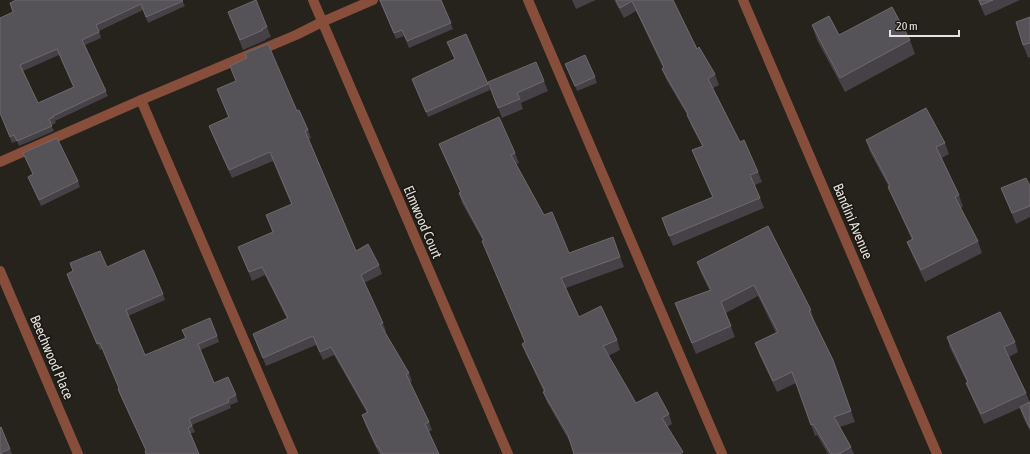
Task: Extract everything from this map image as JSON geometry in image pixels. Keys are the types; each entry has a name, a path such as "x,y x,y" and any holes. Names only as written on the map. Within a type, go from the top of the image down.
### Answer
{"street":[{"name":"Elmwood Court","path":"313,0 508,454"},
{"path":"0,162 140,100 296,35 373,0"},
{"path":"528,0 722,454"},
{"name":"Bandini Avenue","path":"743,0 937,454"},
{"path":"140,100 293,454"},
{"name":"Beechwood Place","path":"0,271 78,454"}],"building":[{"path":"16,0 183,1 146,17 141,4 96,25 99,32 82,40 106,91 53,116 54,117 49,119 52,126 17,141 14,135 10,137 0,113 0,18 13,12 10,3","holes":["57,49 74,87 38,103 20,65"]},
{"path":"256,0 267,27 240,40 228,12"},
{"path":"380,0 441,0 451,23 407,41 402,30 394,33"},
{"path":"616,0 673,0 697,49 699,47 715,74 708,79 740,142 744,140 758,172 750,175 760,198 669,236 662,218 713,197 692,150 703,146 687,115 688,114 662,69 664,67 632,1 620,8"},
{"path":"979,0 993,0 981,5"},
{"path":"892,7 910,40 840,78 812,25 829,16 839,35"},
{"path":"1030,17 1030,43 1023,45 1016,22"},
{"path":"466,34 488,84 426,112 412,79 455,59 447,42"},
{"path":"268,44 297,111 299,110 308,130 305,131 356,251 368,244 379,265 361,275 383,323 380,324 409,373 406,374 429,422 425,424 439,454 382,454 377,447 362,415 368,412 331,347 320,352 313,336 263,358 253,334 288,318 262,267 249,272 238,247 273,232 266,215 292,204 270,152 229,170 209,126 229,117 217,89 236,81 230,66 247,58 245,53"},
{"path":"585,55 595,77 575,86 565,64"},
{"path":"536,62 544,81 517,93 520,99 498,108 488,82"},
{"path":"926,108 945,143 936,147 959,195 955,197 978,241 921,270 907,242 913,239 888,187 890,186 866,140"},
{"path":"499,117 515,153 511,155 544,215 552,212 569,253 613,237 620,257 561,278 579,317 601,306 617,340 603,346 636,403 657,392 669,414 662,418 683,452 680,454 574,454 568,435 543,392 545,391 522,344 525,342 482,241 484,240 459,193 461,192 439,144"},
{"path":"57,138 78,181 39,200 28,177 33,174 23,153"},
{"path":"1026,178 1030,186 1030,206 1012,213 1001,188"},
{"path":"768,226 811,310 809,311 833,360 851,411 834,417 851,447 839,454 831,454 813,424 811,425 792,372 773,381 755,343 778,332 754,285 721,302 731,326 692,343 675,303 711,290 697,262"},
{"path":"144,250 163,294 126,310 145,355 186,338 182,330 210,318 217,336 198,344 214,383 228,377 236,395 228,399 229,402 189,419 192,426 188,428 199,454 146,454 146,450 118,389 119,388 100,343 97,344 67,274 73,271 70,263 100,251 107,267"},
{"path":"1000,312 1015,342 1004,347 1026,393 981,414 947,337"},
{"path":"1030,402 1030,428 1020,407"},
{"path":"1,427 10,449 0,454 0,428"}]}
